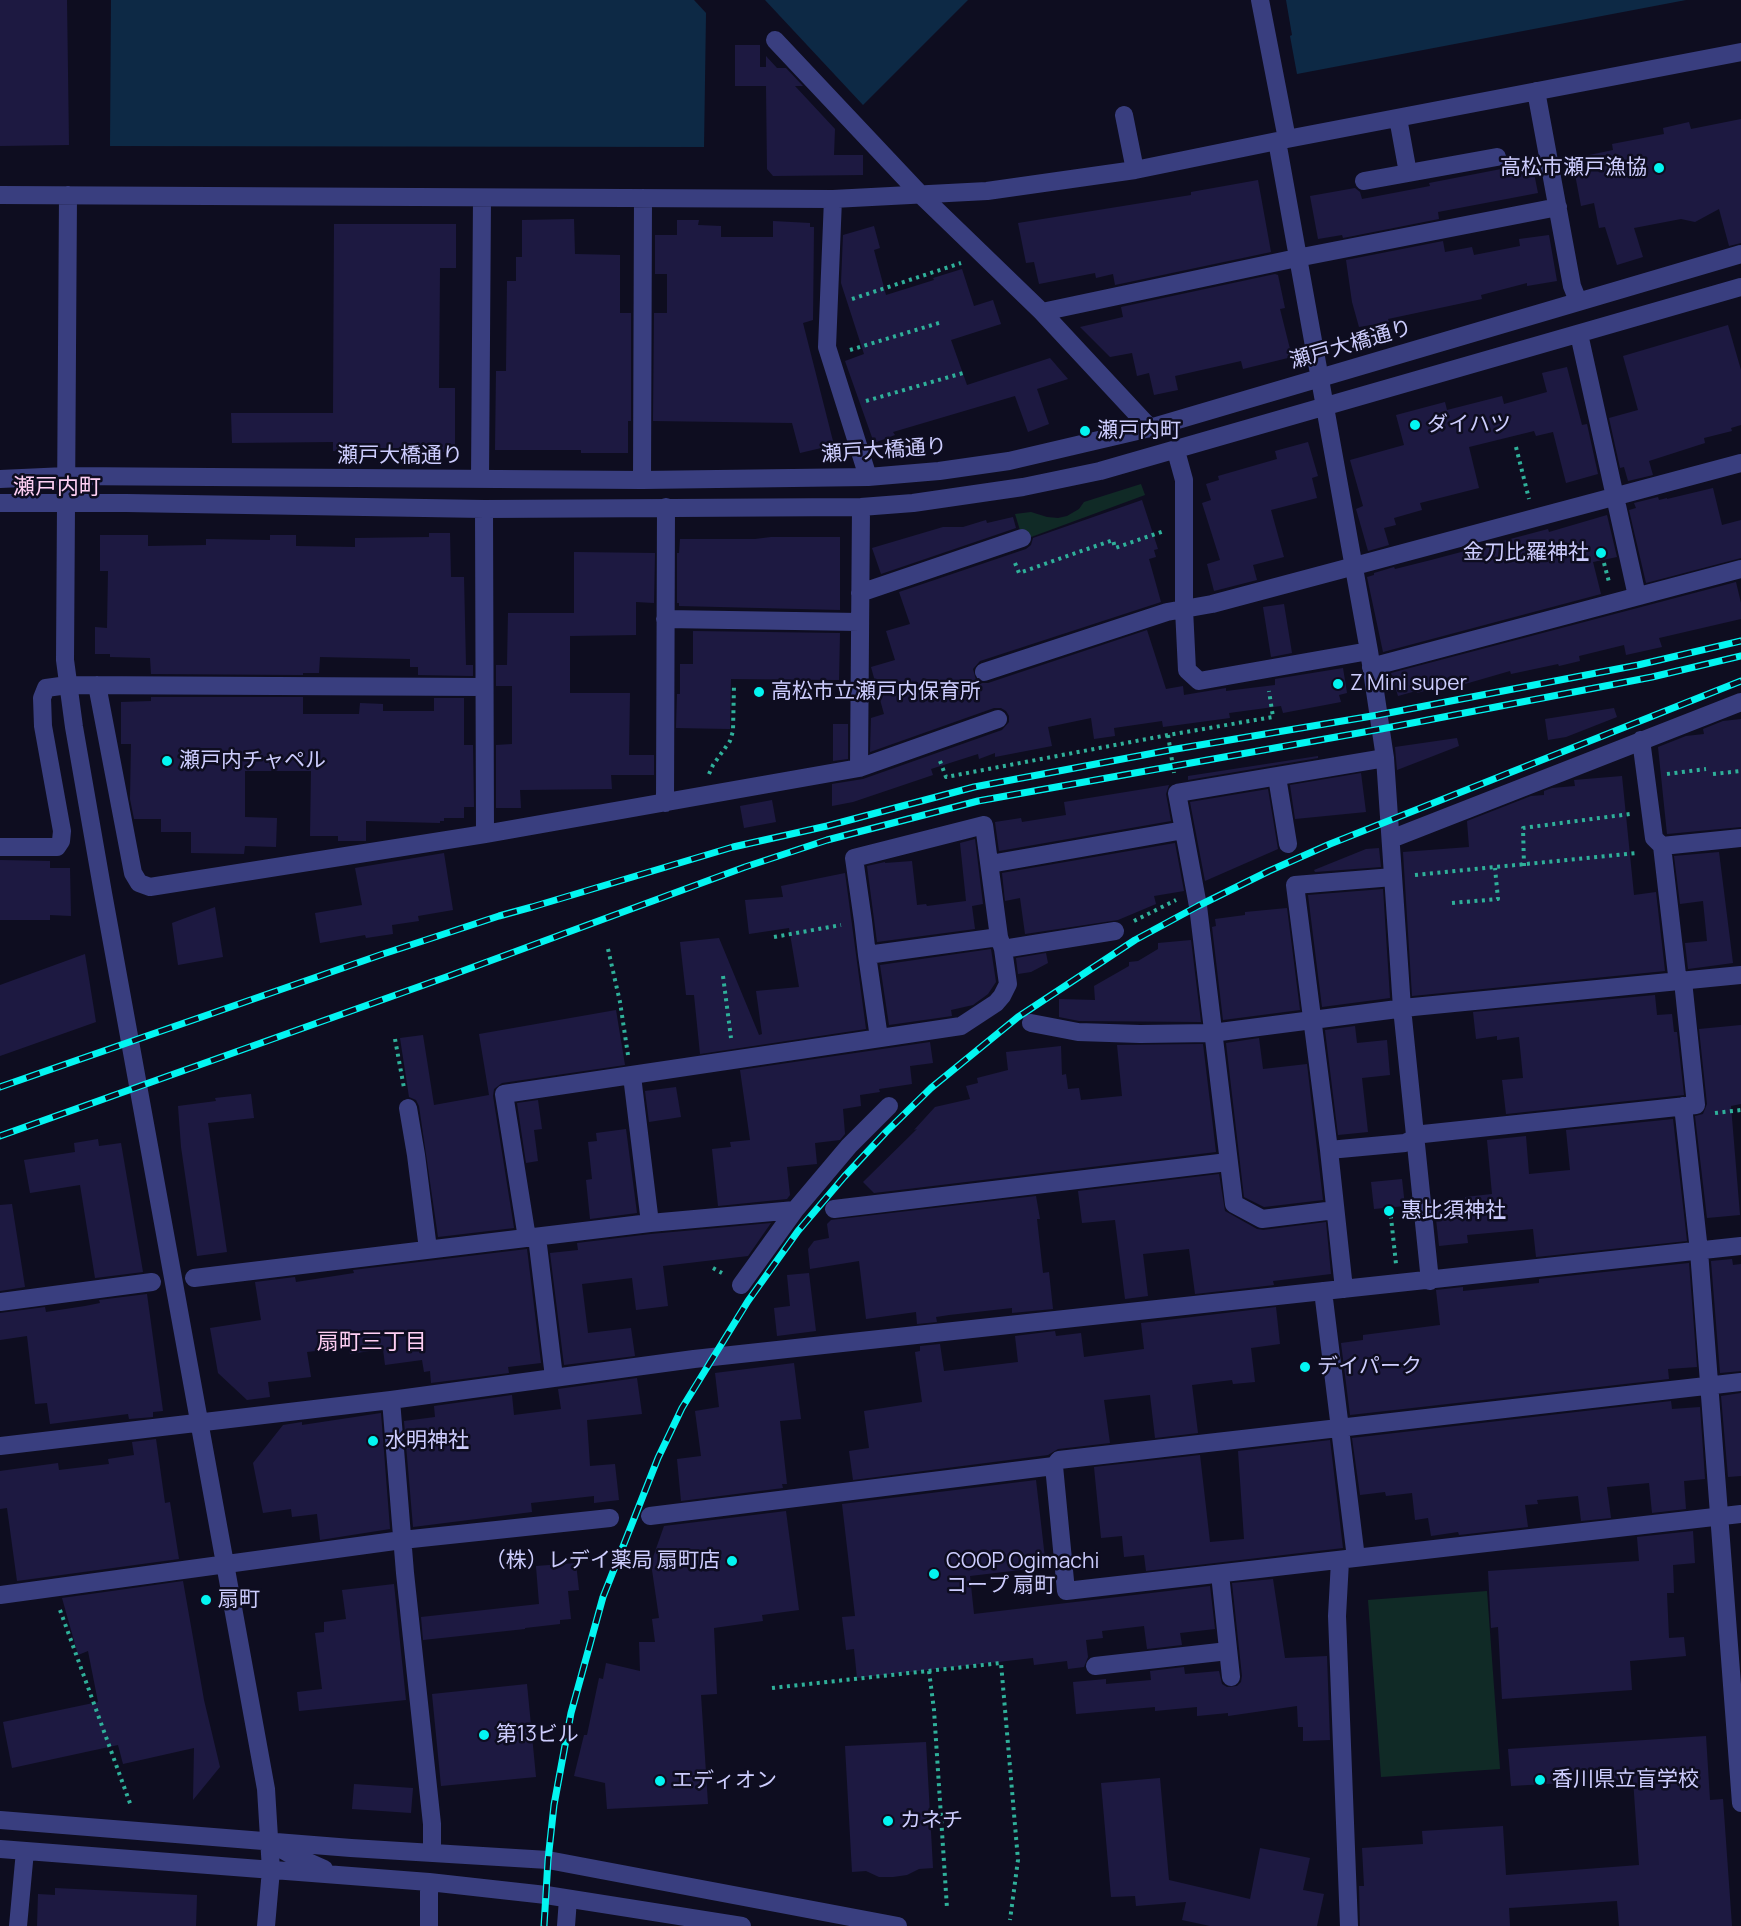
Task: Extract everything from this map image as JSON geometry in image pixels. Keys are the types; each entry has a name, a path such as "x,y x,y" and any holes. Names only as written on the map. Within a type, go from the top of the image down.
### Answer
{"street":[{"path":"1260,0 1282,140 1297,258 1370,659 1385,758 1402,1008 1430,1281"},
{"path":"775,40 921,195 1042,312 1150,428"},
{"path":"0,195 833,199 987,191 1135,170 1741,52"},
{"path":"1536,91 1572,286 1578,301"},
{"path":"1124,115 1135,170"},
{"path":"1398,118 1408,173"},
{"path":"1364,181 1497,157"},
{"path":"68,195 65,660 74,727 266,1789 271,1870 266,1926"},
{"path":"480,479 482,198"},
{"path":"642,480 643,198"},
{"path":"833,199 826,347 868,477"},
{"path":"1042,312 1297,258 1558,207"},
{"name":"瀬戸大橋通り","path":"0,479 66,476 642,480 868,477 939,471 1009,461 1150,428 1741,254"},
{"path":"0,503 484,509 861,507 913,503 1023,487 1100,471 1741,287"},
{"path":"1579,334 1637,596"},
{"path":"1176,451 1184,480 1184,609 1187,670 1199,681 1266,669 1370,659 1637,596 1741,568"},
{"path":"984,672 1167,612 1212,604 1741,463"},
{"path":"666,507 666,803"},
{"path":"859,768 861,507"},
{"path":"484,509 485,834"},
{"path":"860,593 1015,540"},
{"path":"665,619 860,622"},
{"path":"0,847 57,847 61,841 62,831 43,726 42,698 46,688 68,685 484,687"},
{"path":"97,685 133,873 140,883 150,887 485,834 859,768 998,719"},
{"path":"1391,839 1741,702"},
{"path":"1329,1150 1405,1143 1423,1134 1696,1104 1683,981 1677,975 1662,846 1654,838 1641,740"},
{"path":"1335,1210 1262,1219 1234,1204 1195,889 1177,793 1385,758"},
{"path":"1277,777 1288,844"},
{"path":"554,1377 532,1237 504,1094 961,1026 996,1003 1008,984 984,825 854,858 879,1038"},
{"path":"990,864 1184,830"},
{"path":"1662,846 1741,838"},
{"path":"1344,1289 1329,1150 1295,885 1393,877"},
{"path":"867,955 1115,931"},
{"path":"1031,1023 1078,1032 1212,1033 1402,1008 1741,975"},
{"path":"632,1076 650,1223"},
{"path":"741,1285 795,1210 849,1146 889,1106"},
{"path":"1683,1106 1699,1251 1718,1516 1737,1699 1741,1803"},
{"path":"408,1108 428,1250"},
{"path":"834,1209 1228,1162"},
{"path":"194,1278 650,1223 795,1210"},
{"path":"0,1446 391,1400 554,1377 1083,1316 1430,1281 1741,1246"},
{"path":"0,1302 152,1282"},
{"path":"1323,1291 1341,1428 1348,1559 1337,1616 1349,1926"},
{"path":"650,1516 1054,1466 1059,1460 1741,1382"},
{"path":"391,1400 402,1540 432,1824 432,1852"},
{"path":"1054,1466 1066,1591 1741,1514"},
{"path":"0,1595 402,1540 610,1518"},
{"path":"1220,1574 1231,1677"},
{"path":"1095,1666 1227,1651"},
{"path":"0,1820 351,1848 548,1860 898,1926"},
{"path":"225,1866 257,1854 269,1842"},
{"path":"269,1842 337,1875"},
{"path":"0,1849 429,1882 568,1899 742,1926"},
{"path":"18,1926 25,1851"},
{"path":"429,1882 429,1926"},
{"path":"566,1926 568,1899"}],"path":[{"path":"828,306 963,263 956,256"},
{"path":"830,357 942,322"},
{"path":"845,407 963,373"},
{"path":"1516,447 1534,518"},
{"path":"1015,540 1019,573 1113,540 1115,548 1184,525"},
{"path":"934,741 946,777 1273,717 1266,669"},
{"path":"703,796 712,765 730,741 734,731 734,685"},
{"path":"1168,735 1177,793"},
{"path":"1645,776 1706,769"},
{"path":"1713,774 1741,771"},
{"path":"1524,866 1523,828 1649,811"},
{"path":"1393,877 1524,866 1656,851 1662,846"},
{"path":"1452,903 1497,898 1495,868"},
{"path":"1115,931 1195,889"},
{"path":"774,937 863,921"},
{"path":"608,949 620,1002 632,1076"},
{"path":"723,976 733,1061"},
{"path":"395,1039 408,1108"},
{"path":"1390,1208 1397,1272"},
{"path":"52,1588 131,1806"},
{"path":"772,1688 1001,1663 1018,1860 1010,1920"},
{"path":"929,1671 934,1710 947,1908"}],"green space":[{"path":"1141,484 1145,495 1023,540 1015,514 1031,512 1047,517 1067,516 1079,509 1084,502"},
{"path":"1487,1591 1500,1769 1381,1777 1368,1600"}],"water":[{"path":"111,0 694,0 706,13 704,147 110,146"},
{"path":"765,0 968,0 863,105"},
{"path":"1286,0 1686,0 1297,74"}],"building":[{"path":"0,0 67,0 69,145 0,146"},
{"path":"735,45 760,45 760,67 766,67 766,56 777,68 786,68 803,86 795,86 835,129 834,155 863,155 863,175 773,176 767,169 766,86 735,86"},
{"name":"高松市瀬戸漁協","path":"1741,119 1741,243 1729,246 1719,209 1695,222 1681,219 1634,228 1643,257 1617,265 1605,227 1599,228 1594,203 1581,206 1574,169 1577,168 1575,158 1613,150 1612,144 1664,134 1663,128 1689,122 1691,129"},
{"path":"1532,163 1538,193 1438,212 1439,219 1343,238 1342,235 1318,239 1310,196 1355,188 1360,192 1362,199"},
{"path":"1258,180 1271,252 1115,285 1113,274 1096,278 1095,273 1039,284 1034,262 1026,263 1018,223 1191,195 1191,192"},
{"path":"574,219 575,254 620,255 620,313 631,313 631,421 628,421 628,453 581,453 581,450 495,450 496,371 506,371 507,281 516,281 516,257 522,257 522,220"},
{"path":"677,220 699,220 698,225 721,226 721,237 773,237 773,221 810,223 810,227 814,227 813,320 803,323 834,445 800,453 792,423 653,421 654,313 667,313 667,274 655,274 655,235 677,235"},
{"path":"334,224 456,224 456,268 440,268 439,388 455,388 455,452 333,451 333,442 232,443 231,413 333,413"},
{"path":"874,226 880,248 874,250 886,295 962,269 974,306 993,300 1001,324 951,340 967,385 1050,358 1068,379 1037,389 1049,424 1028,432 1015,396 893,432 895,435 874,443 845,361 864,354 841,283 843,235"},
{"path":"1549,235 1557,281 1527,286 1527,283 1481,295 1482,299 1359,327 1352,302 1346,260 1443,241 1445,252 1472,247 1474,255 1520,246 1519,239"},
{"path":"1278,275 1285,308 1280,309 1292,357 1243,369 1241,361 1175,376 1178,390 1154,395 1149,373 1137,376 1132,353 1110,357 1080,327 1123,317 1121,307"},
{"path":"1728,325 1741,370 1741,425 1731,428 1732,431 1704,438 1705,443 1649,461 1653,475 1628,481 1624,467 1620,468 1609,418 1638,410 1623,356"},
{"path":"1567,367 1582,425 1587,424 1598,474 1566,483 1553,432 1536,436 1534,431 1469,447 1479,488 1420,503 1422,510 1394,518 1396,525 1384,528 1389,545 1368,551 1356,509 1363,506 1350,460 1404,445 1396,415 1445,402 1447,410 1502,396 1504,404 1547,392 1542,373"},
{"path":"1308,442 1318,476 1312,478 1317,498 1271,510 1284,557 1253,565 1257,580 1214,591 1207,564 1220,560 1202,503 1211,500 1206,484 1219,480 1218,476 1277,459 1275,451"},
{"path":"1713,488 1722,525 1741,520 1741,558 1646,583 1629,510 1636,508 1634,503 1658,497 1659,500 1667,499"},
{"path":"1142,500 1158,549 1154,550 1156,557 1149,559 1161,602 980,661 973,669 976,680 988,683 1147,630 1166,689 1183,686 1184,695 1226,688 1226,691 1275,685 1275,679 1343,668 1347,693 1339,695 1341,702 1283,713 1281,706 1229,713 1230,718 1163,727 1162,721 1114,728 1115,736 1094,739 1091,718 1048,727 1052,746 995,757 995,753 979,759 978,754 931,769 933,775 853,802 832,806 832,784 863,779 1002,730 1009,722 1006,711 994,708 870,752 871,718 884,714 871,667 895,660 886,631 910,624 899,592 1026,549 1031,545 1033,538"},
{"path":"1607,515 1617,557 1593,562 1601,594 1383,652 1367,577 1394,567 1395,569 1548,529 1549,532"},
{"path":"1013,517 1016,528 881,574 872,548 943,527 963,527 986,520 987,523"},
{"path":"429,533 450,533 451,577 464,577 466,665 473,665 473,676 418,675 418,667 410,667 410,659 320,657 319,673 303,673 303,675 151,674 150,658 110,657 110,654 95,654 95,627 107,628 108,571 100,571 100,535 148,535 148,546 206,545 206,539 270,540 270,535 296,535 296,546 355,547 355,538 429,537"},
{"path":"840,537 840,610 679,606 677,603 677,553 679,553 680,539"},
{"path":"574,552 655,553 654,603 636,602 636,635 570,636 570,693 630,693 629,755 654,755 654,775 611,775 612,789 520,790 521,808 496,808 496,745 512,744 512,686 496,686 496,665 507,665 508,613 574,613"},
{"path":"1736,582 1741,603 1741,619 1659,638 1662,647 1626,655 1624,645 1579,656 1580,661 1559,666 1558,664 1511,674 1510,671 1465,684 1464,682 1440,689 1439,687 1398,696 1391,673"},
{"path":"1284,604 1292,653 1271,657 1263,607"},
{"path":"693,631 840,633 839,680 731,679 730,729 676,728 677,694 680,694 680,664 693,664"},
{"path":"151,697 303,697 303,714 359,714 360,703 383,704 383,711 434,711 434,698 464,698 464,745 473,745 474,807 464,807 464,818 444,818 444,821 440,823 366,821 366,841 338,841 338,836 310,836 311,771 245,771 245,817 277,818 276,847 245,846 244,854 191,853 191,832 161,832 161,819 134,819 130,799 131,744 121,744 121,702 151,701"},
{"path":"1614,708 1617,717 1566,737 1548,740 1545,719"},
{"path":"1741,719 1741,827 1667,834 1658,747 1686,736 1704,734 1703,729 1723,721"},
{"path":"833,724 848,724 848,759 833,761"},
{"path":"1457,738 1459,746 1397,770 1395,747"},
{"path":"1318,756 1318,758 1188,780 1188,776"},
{"path":"1361,773 1366,812 1295,819 1290,785"},
{"path":"1622,776 1634,895 1656,892 1665,971 1412,996 1403,852 1469,847 1467,821 1531,796 1544,795 1544,791 1552,788 1575,786 1574,780"},
{"path":"1169,785 1166,794 1171,821 999,851 995,822 1021,818 1022,822 1066,815 1064,802"},
{"path":"1268,789 1278,849 1205,881 1190,802"},
{"path":"772,800 776,822 744,828 740,806"},
{"path":"975,839 983,904 972,906 975,929 877,942 867,866 885,862 912,861 917,905 926,904 927,906 966,901 960,843"},
{"path":"1175,843 1184,891 1154,896 1156,904 1118,920 1025,934 1020,898 1005,901 1002,873"},
{"path":"1379,848 1381,867 1315,872 1314,870 1366,849"},
{"path":"1719,852 1733,963 1688,969 1685,943 1707,941 1703,901 1680,904 1674,856"},
{"path":"444,853 453,910 418,916 419,921 392,925 393,934 366,938 365,935 320,943 315,913 362,905 355,868"},
{"path":"0,860 50,861 50,868 70,868 71,916 50,915 50,920 0,920"},
{"path":"845,873 866,1029 700,1054 694,995 686,995 680,942 719,938 759,1035 762,1034 756,991 799,987 789,928 749,934 745,900 783,897 781,886"},
{"path":"1383,889 1390,998 1322,1007 1308,895"},
{"path":"215,907 223,957 178,965 172,923"},
{"path":"1287,908 1300,1010 1223,1020 1212,927 1216,926 1215,919 1245,915 1245,912"},
{"path":"1191,940 1201,1022 1079,1021 1059,1017 1059,999 1095,1000 1094,986 1129,966 1129,962 1138,961 1158,949 1158,943"},
{"path":"991,949 996,982 988,994 973,1005 951,1010 952,1016 889,1025 880,965"},
{"path":"1046,953 1048,963 1031,972 1018,974 1016,958"},
{"path":"85,954 96,1022 0,1056 0,985"},
{"path":"1655,995 1657,1015 1672,1014 1674,1032 1677,1032 1684,1095 1506,1114 1502,1080 1523,1078 1519,1037 1497,1040 1497,1036 1476,1039 1473,1012"},
{"path":"616,1010 625,1065 502,1083 494,1089 493,1096 514,1228 438,1237 419,1106 416,1100 409,1097 400,1038 423,1035 434,1105 489,1095 479,1034"},
{"path":"1741,1025 1741,1104 1731,1106 1740,1215 1707,1218 1695,1116 1703,1114 1707,1104 1699,1029"},
{"path":"1355,1026 1357,1043 1387,1040 1390,1075 1362,1078 1368,1132 1338,1135 1325,1030"},
{"path":"1259,1038 1263,1069 1307,1064 1323,1200 1264,1207 1244,1197 1226,1043"},
{"path":"930,1042 933,1063 910,1066 912,1084 879,1089 880,1092 860,1095 861,1106 843,1109 845,1134 840,1140 815,1143 817,1164 787,1167 790,1195 787,1199 718,1206 712,1149 731,1147 730,1142 750,1140 740,1070"},
{"path":"1203,1044 1216,1152 874,1193 863,1182 917,1129 914,1130 935,1107 970,1099 966,1086 978,1083 977,1078 1008,1070 1006,1052 1061,1046 1062,1075 1066,1074 1068,1089 1079,1088 1081,1100 1122,1096 1117,1045"},
{"path":"676,1087 681,1117 649,1122 645,1091"},
{"path":"251,1094 254,1118 208,1123 227,1252 197,1256 181,1147 178,1106 216,1101 215,1098"},
{"path":"538,1100 542,1129 534,1130 538,1161 526,1163 517,1103"},
{"path":"1673,1119 1687,1241 1536,1257 1533,1229 1467,1235 1468,1243 1439,1246 1435,1210 1467,1207 1465,1197 1492,1194 1487,1140 1526,1136 1529,1174 1570,1170 1566,1130"},
{"path":"626,1129 637,1213 590,1219 586,1180 592,1179 588,1142 597,1141 596,1133"},
{"path":"98,1139 99,1146 121,1143 143,1272 95,1278 80,1185 30,1193 24,1160 75,1152 74,1143"},
{"path":"1219,1174 1225,1211 1257,1229 1326,1222 1331,1274 1273,1281 1274,1285 1195,1294 1189,1249 1143,1254 1148,1296 1125,1299 1115,1220 1082,1223 1078,1191"},
{"path":"1402,1179 1405,1206 1374,1209 1371,1182"},
{"path":"1036,1196 1040,1219 1037,1219 1043,1273 1049,1272 1053,1309 1012,1313 1012,1308 936,1317 937,1322 917,1324 916,1312 866,1319 859,1261 810,1269 808,1249 814,1241 829,1238 827,1224 831,1220"},
{"path":"12,1204 25,1287 0,1291 0,1205"},
{"path":"771,1223 748,1256 663,1266 668,1306 636,1310 632,1278 582,1284 588,1333 631,1328 635,1356 564,1365 550,1253 578,1250 577,1243"},
{"path":"527,1249 541,1363 508,1367 509,1373 431,1383 430,1371 424,1372 422,1360 385,1365 383,1349 350,1354 349,1347 307,1352 311,1377 268,1382 270,1397 247,1400 218,1373 210,1328 261,1320 255,1282 295,1277 296,1282 354,1273 353,1270"},
{"path":"1732,1259 1733,1265 1741,1264 1741,1371 1720,1373 1711,1261"},
{"path":"1689,1263 1697,1367 1668,1369 1669,1379 1350,1415 1341,1343 1363,1340 1363,1335 1440,1325 1436,1290 1463,1287 1463,1291 1539,1283 1539,1279"},
{"path":"809,1273 816,1331 777,1336 774,1308 790,1306 787,1275"},
{"path":"147,1294 163,1411 153,1412 153,1417 129,1419 128,1414 50,1424 47,1403 35,1404 27,1336 0,1340 0,1313 45,1307 46,1312 100,1303 99,1300"},
{"path":"1276,1307 1280,1344 1251,1348 1255,1382 1233,1384 1232,1380 1192,1385 1198,1433 1155,1438 1150,1395 1104,1400 1110,1443 1058,1449 1048,1455 853,1480 849,1451 869,1448 864,1411 922,1402 915,1352 920,1351 920,1346 940,1344 944,1371 1018,1362 1015,1336 1055,1331 1056,1336 1081,1333 1084,1357 1144,1349 1141,1323"},
{"path":"794,1363 801,1419 780,1421 787,1484 782,1484 783,1488 681,1501 677,1459 701,1456 695,1411 719,1407 715,1373"},
{"path":"637,1378 642,1414 587,1420 590,1466 615,1464 619,1500 594,1503 594,1496 531,1503 532,1512 413,1527 404,1421 435,1417 434,1406 512,1395 514,1415 561,1409 558,1389"},
{"path":"1741,1393 1741,1476 1728,1477 1721,1396"},
{"path":"1671,1401 1672,1409 1700,1407 1705,1479 1684,1481 1686,1509 1652,1513 1649,1483 1607,1487 1611,1518 1581,1521 1578,1496 1537,1500 1538,1504 1525,1505 1528,1527 1431,1536 1428,1518 1415,1520 1412,1493 1386,1496 1385,1492 1360,1495 1352,1438"},
{"path":"381,1413 390,1529 320,1540 317,1514 292,1517 291,1509 263,1513 253,1463 283,1425 302,1422 302,1425"},
{"path":"156,1439 165,1503 170,1502 179,1559 17,1581 7,1508 0,1509 0,1471 58,1463 59,1470 109,1464 108,1459 134,1455 132,1442"},
{"path":"1330,1440 1343,1548 1146,1571 1144,1555 1124,1557 1122,1536 1101,1538 1094,1467 1200,1455 1210,1542 1244,1539 1238,1451"},
{"path":"1036,1480 1046,1567 970,1576 974,1614 1210,1586 1215,1629 1180,1633 1182,1645 1147,1649 1144,1626 1102,1631 1103,1638 1086,1640 1088,1657 1084,1667 1068,1669 1067,1661 1034,1665 1033,1658 857,1678 854,1649 846,1650 842,1617 855,1616 842,1504"},
{"path":"786,1511 799,1610 762,1615 763,1621 714,1628 717,1694 701,1695 708,1804 607,1809 605,1783 574,1776 584,1735 587,1735 599,1678 603,1679 606,1663 640,1671 639,1642 655,1642 652,1619 659,1618 651,1563 664,1526"},
{"path":"1693,1531 1695,1563 1673,1565 1674,1593 1667,1593 1669,1638 1684,1637 1686,1656 1630,1661 1632,1690 1502,1699 1498,1627 1491,1628 1488,1571 1639,1561 1637,1537"},
{"path":"576,1563 579,1590 568,1591 571,1619 560,1620 560,1624 525,1629 423,1640 421,1617 539,1604 536,1566"},
{"path":"1273,1579 1285,1658 1327,1656 1330,1740 1303,1741 1303,1727 1298,1727 1297,1706 1228,1716 1228,1713 1197,1716 1197,1707 1155,1711 1155,1707 1076,1714 1073,1682 1106,1679 1106,1684 1151,1680 1150,1671 1184,1667 1185,1674 1219,1671 1222,1684 1227,1687 1237,1686 1242,1676 1232,1583"},
{"path":"183,1581 204,1700 220,1767 193,1800 194,1748 123,1764 118,1745 12,1768 3,1722 98,1702 88,1651 78,1655 62,1598"},
{"path":"394,1584 406,1700 299,1711 297,1692 322,1689 315,1633 324,1632 324,1622 346,1619 342,1590"},
{"name":"第13ビル","path":"527,1684 536,1777 441,1786 432,1694"},
{"path":"1706,1736 1710,1800 1723,1799 1732,1926 1619,1926 1617,1901 1509,1908 1510,1926 1360,1926 1359,1886 1364,1886 1362,1848 1423,1844 1422,1831 1503,1826 1506,1875 1639,1865 1633,1779 1511,1786 1508,1749"},
{"path":"926,1742 933,1868 919,1869 907,1875 893,1877 879,1877 866,1871 852,1872 845,1746"},
{"path":"1160,1778 1169,1880 1250,1899 1260,1848 1310,1858 1303,1890 1324,1894 1317,1926 1210,1926 1182,1920 1186,1902 1136,1906 1135,1896 1111,1897 1101,1783"},
{"path":"354,1784 413,1788 411,1813 352,1809"},
{"path":"55,1888 197,1895 196,1926 37,1926 38,1894 55,1895"}],"railway":[{"path":"0,1087 499,916 733,847 827,826 974,787 1170,750 1378,715 1638,665 1741,641"},
{"path":"0,1136 449,976 745,867 827,840 978,801 1381,729 1652,677 1741,656"},
{"path":"544,1926 554,1805 571,1713 603,1597 658,1458 682,1408 748,1301 798,1231 886,1132 931,1088 1018,1017 1135,940 1198,906 1330,844 1741,681"}],"place":[{"name":"高松市瀬戸漁協","path":"1659,168"},
{"name":"ダイハツ","path":"1415,425"},
{"name":"瀬戸内町","path":"1085,431"},
{"name":"金刀比羅神社","path":"1601,553"},
{"name":"Z Mini super","path":"1338,684"},
{"name":"高松市立瀬戸内保育所","path":"759,692"},
{"name":"瀬戸内チャペル","path":"167,761"},
{"name":"惠比須神社","path":"1389,1211"},
{"name":"デイパーク","path":"1305,1367"},
{"name":"水明神社","path":"373,1441"},
{"name":"（株）レデイ薬局 扇町店","path":"732,1561"},
{"name":"COOP Ogimachi コープ 扇町","path":"934,1574"},
{"name":"扇町","path":"206,1600"},
{"name":"第13ビル","path":"484,1735"},
{"name":"香川県立盲学校","path":"1540,1780"},
{"name":"エディオン","path":"660,1781"},
{"name":"カネチ","path":"888,1821"}],"district":[{"name":"瀬戸内町","path":"57,488"},
{"name":"扇町三丁目","path":"372,1343"}]}
